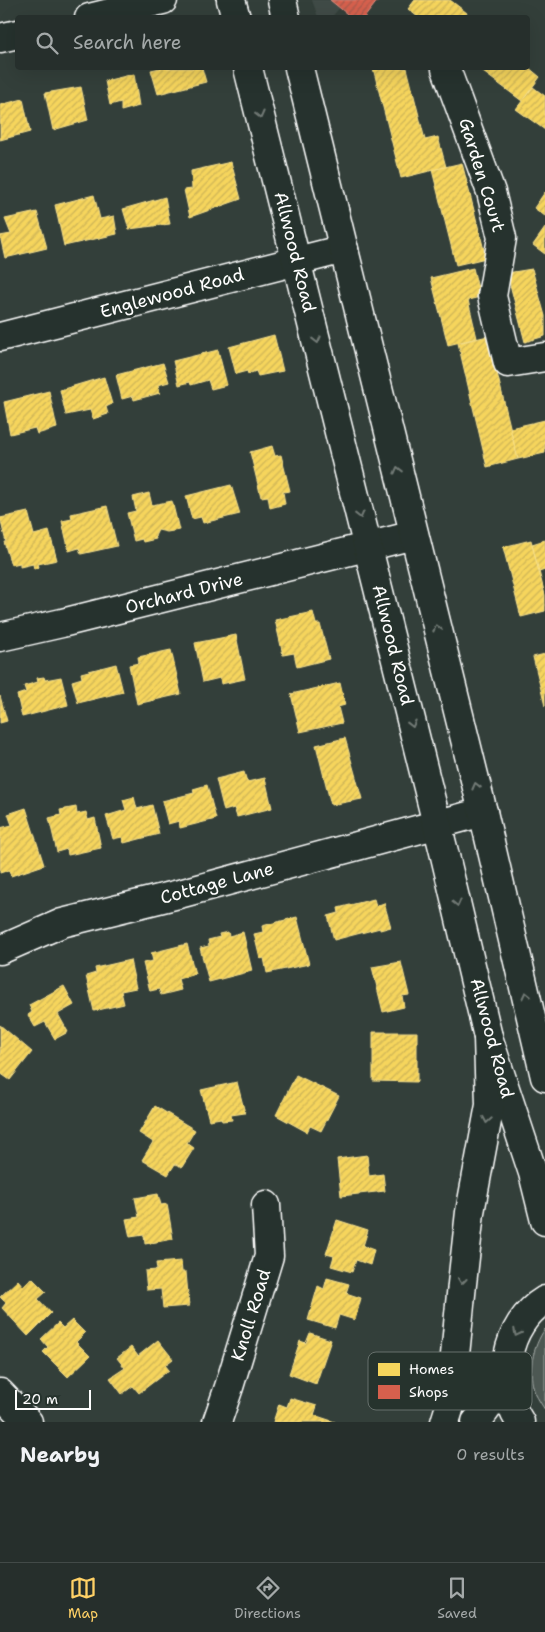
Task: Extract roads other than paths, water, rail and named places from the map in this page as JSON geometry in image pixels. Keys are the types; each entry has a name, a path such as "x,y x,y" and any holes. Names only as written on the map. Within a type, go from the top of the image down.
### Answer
{"main road":[{"path":"101,15 163,0"},
{"path":"231,0 235,15"},
{"path":"282,0 285,15"},
{"path":"0,38 15,35"},
{"name":"Allwood Road","path":"249,70 470,954 488,1037 533,1173 545,1221"},
{"path":"299,70 545,1076"},
{"name":"Garden Court","path":"446,70 491,192 502,238 492,296 508,363 545,357"},
{"name":"Englewood Road","path":"0,337 297,260 344,250"},
{"name":"Orchard Drive","path":"0,637 72,621 414,535"},
{"name":"Cottage Lane","path":"0,950 62,923 192,891 482,812"},
{"path":"455,1352 470,1212 490,1105 488,1037"},
{"name":"Knoll Road","path":"216,1422 229,1387 269,1256 266,1205"},
{"path":"509,1352 511,1344 522,1322 543,1299"},
{"path":"0,1393 28,1422"},
{"path":"445,1422 449,1410"},
{"path":"476,1422 486,1410"},
{"path":"513,1410 520,1422"}]}
